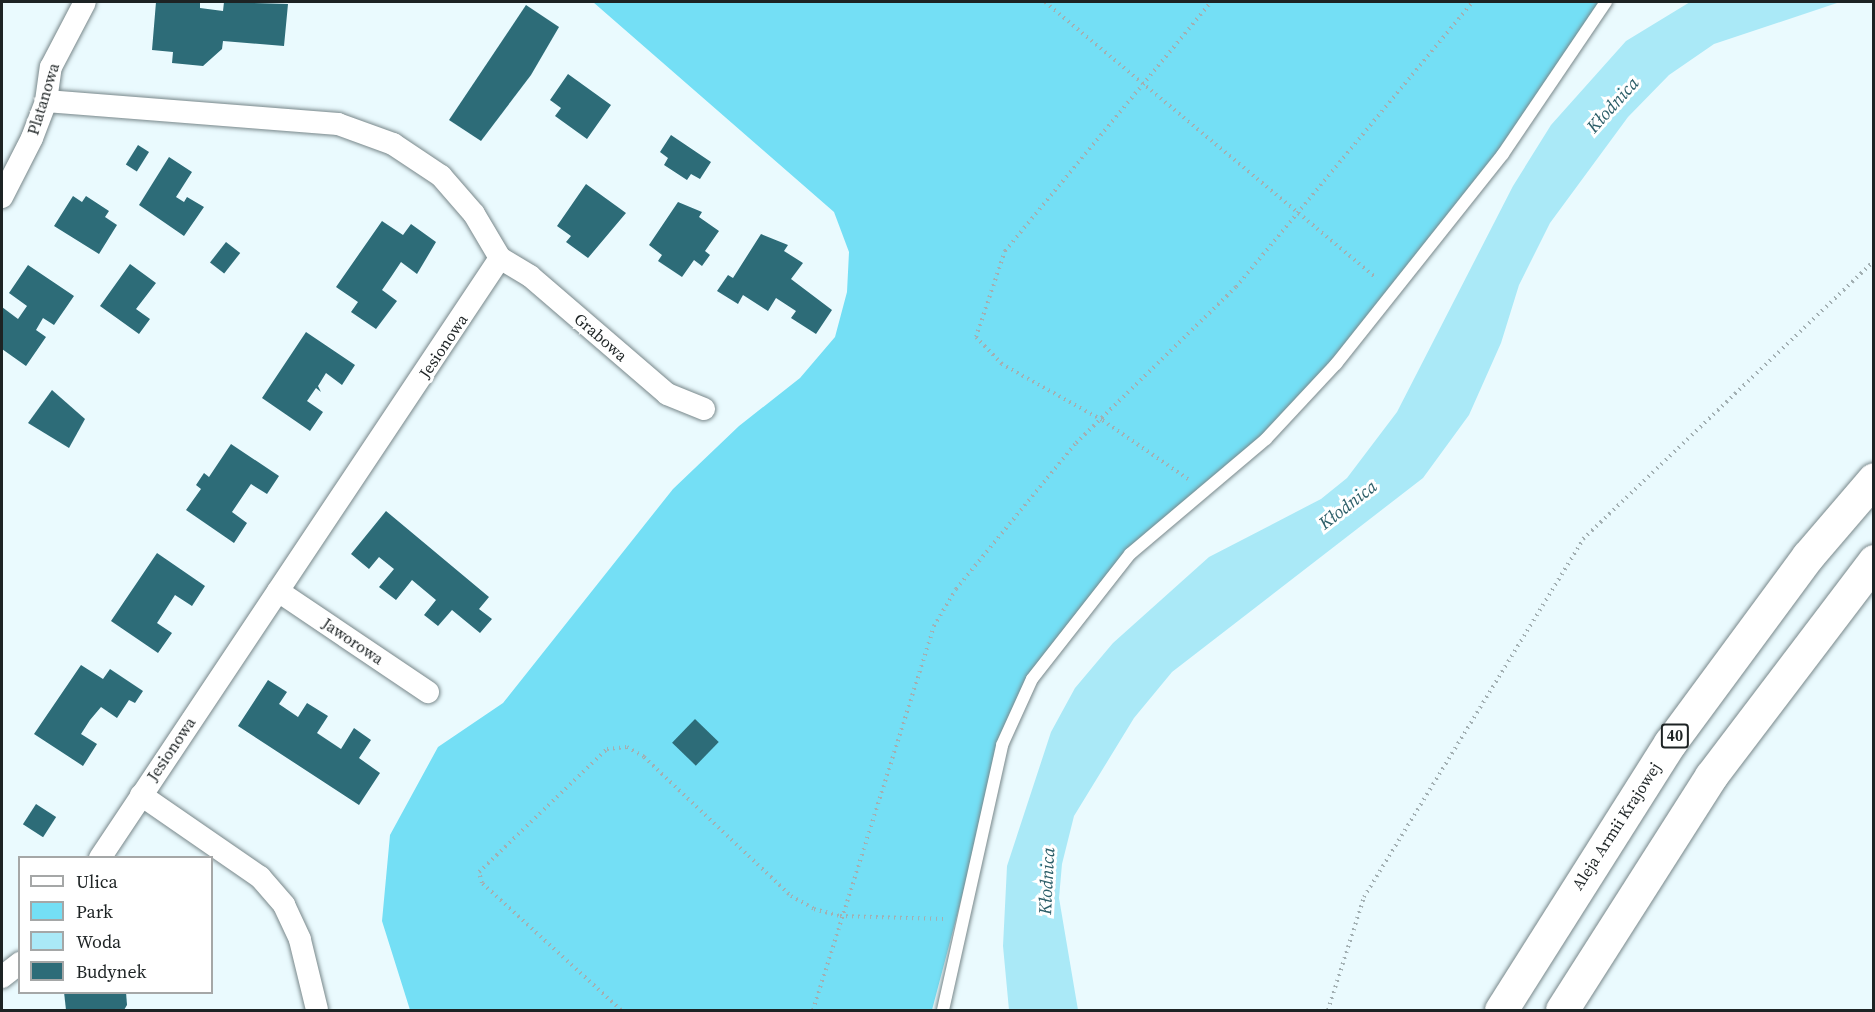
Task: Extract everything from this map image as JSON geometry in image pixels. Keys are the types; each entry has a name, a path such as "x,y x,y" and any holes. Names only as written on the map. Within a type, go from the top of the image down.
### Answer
{"main road":[{"name":"Aleja Armii Krajowej","path":"1502,1011 1670,742 1808,556 1874,479"},
{"path":"1562,1011 1712,776 1874,561"}],"street":[{"name":"Platanowa","path":"2,197 46,101 51,67 85,2"},
{"path":"46,101 349,128 393,144 441,176 474,214 500,258"},
{"name":"Grabowa","path":"500,258 530,276 667,393 704,409"},
{"name":"Jesionowa","path":"101,856 500,258"},
{"name":"Jaworowa","path":"278,591 428,692"},
{"path":"141,795 260,877 284,905 300,940 317,1011"},
{"path":"2,977 18,965"}],"lane":[{"path":"943,1011 1002,745 1032,679 1130,554 1208,492 1266,439 1394,293 1503,154 1606,2"}],"path":[{"path":"1045,2 1394,293"},
{"path":"1208,492 1102,420 1002,364 976,337 1005,251 1210,2"},
{"path":"813,1011 840,916 934,626 956,589 999,533 1076,443 1181,345 1299,213 1473,2"},
{"path":"1328,1011 1364,897 1583,539 1874,261"},
{"path":"621,1011 482,883 478,872 607,749 627,747 644,757 791,896 840,916 965,919"}],"green space":[{"path":"593,2 1607,2 1503,154 1266,439 1164,522 1032,679 1002,745 932,1010 410,1010 382,921 390,835 438,747 503,703 673,489 739,426 800,378 835,337 847,292 849,252 834,212"}],"water":[{"name":"Kłodnica","path":"1690,2 1840,2 1714,44 1669,75 1628,117 1550,223 1519,285 1501,343 1469,415 1423,478 1172,672 1134,718 1074,816 1062,864 1059,898 1078,1010 1009,1010 1003,946 1007,866 1051,732 1075,688 1113,643 1209,557 1321,499 1347,478 1397,412 1513,186 1551,125 1626,41"}],"building":[{"path":"156,2 200,2 200,8 223,11 224,2 288,4 284,46 223,41 222,49 203,66 172,63 173,52 152,50"},
{"path":"526,5 559,27 531,75 481,141 449,120"},
{"path":"568,74 611,105 587,139 555,116 561,108 550,100"},
{"path":"671,135 711,162 700,179 691,174 687,180 664,165 668,158 660,152"},
{"path":"138,145 149,152 137,171 126,165"},
{"path":"169,157 192,172 176,197 184,202 187,197 204,207 184,236 139,205"},
{"path":"586,184 626,213 588,258 566,242 571,236 557,226"},
{"path":"73,196 82,202 86,196 109,211 105,217 117,225 99,254 54,226"},
{"path":"678,202 702,212 699,217 719,231 705,251 710,255 702,266 694,260 682,277 658,261 662,255 649,245"},
{"path":"382,221 403,235 411,224 436,242 417,274 401,262 382,290 397,301 376,329 351,312 358,302 336,287"},
{"path":"761,234 788,245 784,251 803,263 791,279 832,310 816,334 791,318 796,311 776,298 768,311 743,295 738,304 717,291 728,275 733,278"},
{"path":"226,242 240,253 224,274 210,262"},
{"path":"130,264 156,283 136,309 150,319 139,334 100,306"},
{"path":"28,265 74,296 54,325 43,318 36,330 46,337 26,366 2,349 2,307 18,319 27,306 9,293"},
{"path":"306,332 355,365 342,385 326,373 318,386 321,392 316,388 307,401 323,412 310,431 262,398"},
{"path":"52,390 85,419 69,448 28,423"},
{"path":"231,444 279,476 267,494 251,484 232,512 247,523 234,543 186,510 201,489 196,485 204,473 209,477"},
{"path":"386,511 489,597 479,609 492,619 480,633 452,610 438,626 424,615 436,600 412,580 396,600 379,587 394,569 379,557 369,569 351,554"},
{"path":"157,553 205,586 192,606 175,595 157,623 172,633 158,653 111,621"},
{"path":"81,665 103,679 110,669 143,691 135,703 129,700 117,718 101,707 90,720 81,734 97,744 83,766 34,734"},
{"path":"268,680 287,692 279,704 298,717 307,703 328,716 317,733 341,749 354,728 371,740 359,758 380,773 359,805 238,726"},
{"path":"695,719 719,742 696,766 672,743"},
{"path":"36,804 56,817 43,837 23,824"},
{"path":"64,994 126,994 127,1005 124,1010 66,1010"}]}
